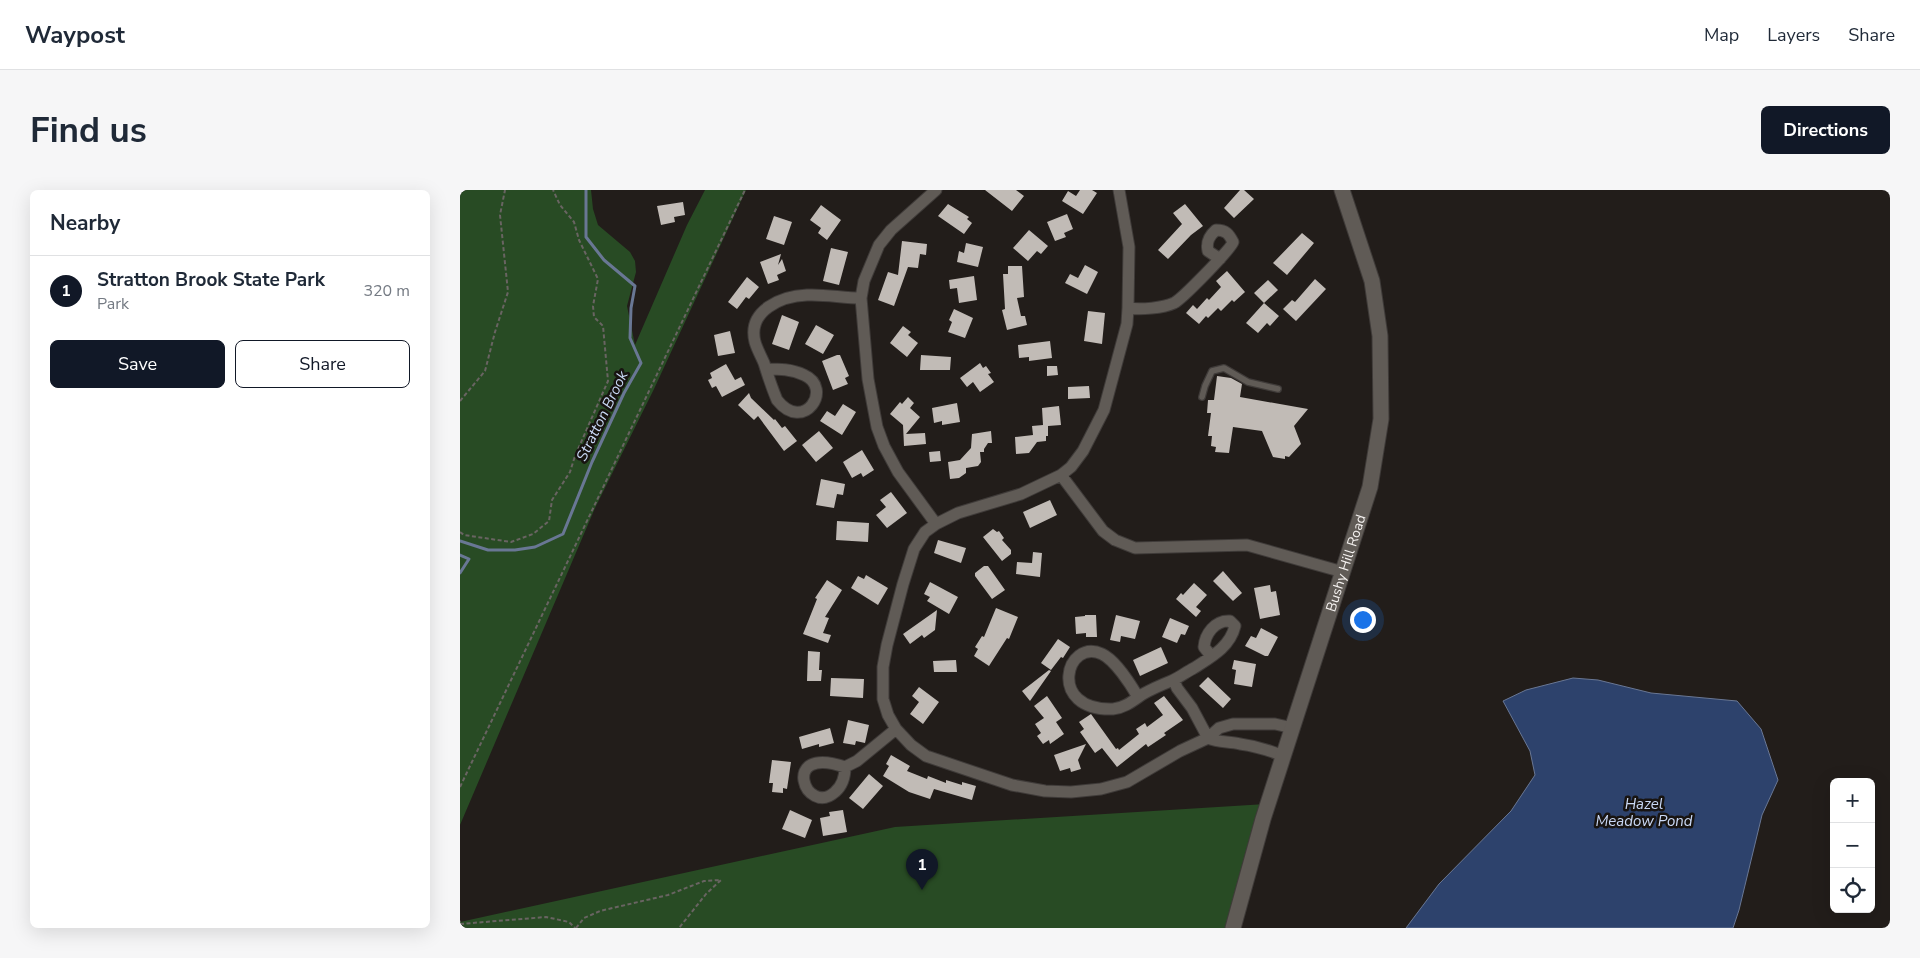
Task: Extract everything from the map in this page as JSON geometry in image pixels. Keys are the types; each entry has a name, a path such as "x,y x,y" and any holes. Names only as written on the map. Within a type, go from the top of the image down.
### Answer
{"main road":[{"name":"Bushy Hill Road","path":"1233,928 1263,819 1370,487 1381,419 1380,336 1372,281 1342,190"}],"street":[{"path":"936,190 891,230 879,245 864,281 861,298 868,379 876,427 898,472 936,524"},
{"path":"1119,190 1129,247 1127,324 1104,410 1083,451 1071,467 1061,475 1021,494 958,513 925,532 914,549 887,645 883,667 883,699 888,715 896,729 911,745 926,756 1012,785 1045,791 1071,792 1101,789 1127,782 1180,751 1208,738 1219,728 1234,724 1260,723 1292,728"},
{"path":"1128,308 1141,310 1175,302 1220,259"},
{"path":"766,369 782,369 810,378 817,393 816,401 803,412 794,412 783,407 771,387 755,341 754,331 756,322 766,307 775,302 804,295 861,298"},
{"path":"1061,475 1102,531 1111,538 1128,546 1147,549 1245,545 1342,572"},
{"path":"1138,697 1111,661 1101,653 1084,653 1071,665 1067,676 1071,690 1078,698 1089,705 1112,709 1121,708 1138,697 1174,680 1211,656"},
{"path":"1174,680 1208,738 1217,742 1237,743 1261,748 1283,756"},
{"path":"845,767 857,761 896,729"}],"lane":[{"path":"1202,396 1212,371 1224,368 1248,382 1278,389"}],"path":[{"path":"460,402 485,371 508,292 500,215 505,190"},
{"path":"460,532 511,542 533,534 549,521 552,500 570,472 575,456 608,381 603,326 594,317 593,306 598,279 579,240 574,222 560,205 553,190"},
{"path":"460,787 745,190"},
{"path":"460,924 546,917 569,922 576,928 584,918 600,911 668,895 704,881 721,880 701,900 679,928"}],"green space":[{"path":"460,190 591,190 593,209 598,225 630,252 635,261 636,272 627,306 635,345 687,225 705,190 746,190 654,389 595,508 460,825"},
{"path":"1266,804 1261,814 1225,928 460,928 460,922 895,827"}],"water":[{"name":"Hazel Meadow Pond","path":"1573,678 1598,680 1651,693 1737,701 1761,729 1778,780 1762,815 1733,928 1406,928 1439,884 1511,811 1535,775 1530,751 1503,701 1526,690"}],"building":[{"path":"985,190 1016,190 1024,196 1012,211"},
{"path":"1080,190 1092,190 1097,193 1083,214 1062,201 1068,191 1076,196"},
{"path":"1240,190 1244,190 1254,199 1234,218 1224,208"},
{"path":"683,202 685,215 674,217 675,222 661,225 657,206"},
{"path":"948,204 969,217 967,219 972,223 964,234 938,216"},
{"path":"1185,204 1203,226 1191,235 1168,259 1158,250 1182,224 1173,213"},
{"path":"821,205 841,220 827,240 818,233 821,228 810,220"},
{"path":"1067,214 1073,229 1064,233 1066,237 1055,241 1047,222"},
{"path":"774,216 792,222 784,245 766,239"},
{"path":"1029,230 1048,246 1041,254 1037,251 1028,261 1013,248"},
{"path":"1302,233 1314,243 1287,275 1273,263"},
{"path":"902,241 927,244 926,255 920,254 918,268 908,267 894,306 878,300 888,272 898,275"},
{"path":"966,243 983,247 978,267 957,262 959,251 964,253"},
{"path":"831,248 848,252 839,285 823,281"},
{"path":"781,254 778,265 782,259 786,271 777,275 779,280 768,284 760,262"},
{"path":"1085,265 1098,272 1087,294 1065,283 1070,274 1078,278"},
{"path":"1008,266 1022,266 1024,297 1017,298 1021,316 1025,316 1027,325 1007,330 1002,310 1005,309 1003,274 1008,274"},
{"path":"1227,271 1245,292 1234,302 1232,300 1221,311 1218,308 1208,318 1206,316 1199,324 1186,313 1193,305 1197,309 1207,298 1209,300 1221,287 1216,281"},
{"path":"974,276 977,300 959,303 957,288 950,289 949,280"},
{"path":"747,277 759,287 749,299 746,297 737,309 728,302"},
{"path":"1315,279 1326,289 1296,321 1283,309 1292,300 1295,302"},
{"path":"1268,280 1278,290 1264,303 1254,293"},
{"path":"1264,303 1279,316 1270,326 1267,323 1258,333 1246,323"},
{"path":"954,309 973,318 965,338 948,332 952,322 949,320"},
{"path":"1088,311 1105,313 1102,344 1084,341"},
{"path":"782,315 799,322 789,350 772,344"},
{"path":"816,325 834,335 823,354 805,344"},
{"path":"903,326 911,332 908,335 918,343 907,357 890,343"},
{"path":"730,331 735,353 718,356 714,335"},
{"path":"1050,341 1052,358 1029,361 1029,357 1019,358 1018,345"},
{"path":"840,355 849,376 845,378 848,384 833,390 822,361"},
{"path":"921,355 951,357 950,370 920,370"},
{"path":"980,363 983,368 986,366 991,373 988,374 994,382 980,392 973,382 967,387 960,378"},
{"path":"726,364 735,380 741,377 745,385 722,397 716,386 712,388 708,380 712,378 710,373"},
{"path":"1047,366 1057,366 1058,375 1047,376"},
{"path":"1217,376 1231,378 1242,384 1240,397 1308,409 1294,426 1301,444 1289,457 1285,456 1285,459 1273,457 1262,431 1233,427 1229,453 1215,452 1216,447 1211,446 1212,436 1208,436 1211,413 1207,413 1208,400 1214,400"},
{"path":"1089,386 1090,398 1068,399 1068,387"},
{"path":"749,393 751,398 775,419 782,428 785,426 797,441 784,451 758,416 754,420 738,405"},
{"path":"908,397 914,403 910,408 920,417 906,434 925,433 926,444 904,446 903,425 890,414 900,402 902,404"},
{"path":"957,403 960,422 942,425 942,421 934,423 932,408"},
{"path":"843,404 856,412 842,435 820,421 827,411 835,416"},
{"path":"1059,406 1061,425 1048,426 1046,441 1037,442 1029,453 1016,454 1015,437 1033,435 1032,426 1043,425 1042,408"},
{"path":"819,431 833,448 816,462 802,445"},
{"path":"991,431 992,443 988,443 984,452 980,452 981,462 978,466 966,468 966,473 959,478 950,479 948,462 960,460 971,448 972,434"},
{"path":"862,450 874,470 863,477 861,473 852,478 843,462"},
{"path":"940,451 941,461 930,462 929,452"},
{"path":"821,479 845,484 843,495 837,494 834,508 816,505"},
{"path":"891,492 907,513 887,528 876,515 886,507 880,500"},
{"path":"1050,500 1057,515 1030,528 1023,512"},
{"path":"837,521 869,523 868,542 836,540"},
{"path":"993,529 997,532 999,531 1004,538 1002,540 1011,550 1011,554 1002,561 983,537"},
{"path":"938,540 966,548 961,563 934,553"},
{"path":"1033,552 1042,553 1040,577 1016,574 1017,562 1032,563"},
{"path":"984,566 988,566 1005,590 992,599 975,576 975,573"},
{"path":"1223,571 1242,593 1233,601 1213,581"},
{"path":"866,575 888,588 878,605 851,588 858,576 864,579"},
{"path":"827,580 842,590 825,617 829,618 823,633 831,635 828,643 803,634 817,599 815,598"},
{"path":"930,582 958,597 949,614 927,601 930,597 924,594"},
{"path":"1194,583 1207,595 1196,607 1201,611 1196,617 1176,599 1181,593 1183,595"},
{"path":"1270,585 1271,592 1276,591 1280,615 1260,619 1254,588"},
{"path":"996,608 1018,617 1009,639 1007,638 989,666 974,656 978,649 975,647 982,636 984,637"},
{"path":"937,610 935,630 924,638 922,635 910,644 903,634"},
{"path":"1096,615 1097,637 1086,637 1086,633 1076,634 1075,617"},
{"path":"1116,615 1140,621 1135,639 1121,636 1120,642 1110,640"},
{"path":"1170,618 1189,626 1185,635 1181,634 1177,643 1162,637"},
{"path":"1261,628 1278,637 1268,656 1245,646 1251,636 1256,638"},
{"path":"1058,639 1070,647 1063,658 1061,657 1051,670 1041,663"},
{"path":"1161,647 1168,663 1140,676 1133,660"},
{"path":"808,651 820,652 819,670 822,670 821,681 807,681"},
{"path":"956,660 957,672 934,672 933,661"},
{"path":"1234,660 1256,664 1252,687 1234,684 1236,670 1232,669"},
{"path":"1049,670 1051,671 1030,701 1022,691"},
{"path":"1208,677 1231,699 1223,708 1199,686"},
{"path":"831,678 864,679 863,698 830,696"},
{"path":"919,687 939,702 923,724 910,714 919,702 912,696"},
{"path":"1047,696 1062,718 1056,722 1064,734 1050,744 1049,740 1043,744 1037,736 1041,733 1035,724 1044,718 1034,706"},
{"path":"1164,696 1183,720 1164,733 1166,735 1148,747 1146,744 1117,767 1102,748 1095,753 1080,732 1084,729 1079,722 1091,714 1116,749 1118,748 1119,750 1139,734 1136,729 1145,723 1147,727 1163,715 1154,703"},
{"path":"848,720 869,725 865,743 856,741 855,745 843,743"},
{"path":"830,728 834,743 819,747 819,744 802,749 799,737"},
{"path":"1086,744 1078,760 1081,769 1071,772 1070,768 1060,771 1054,755"},
{"path":"891,755 910,766 907,771 927,779 928,776 946,783 946,780 962,785 962,782 976,786 972,800 934,789 930,799 909,792 883,776 889,766 886,764"},
{"path":"772,760 791,762 787,789 783,788 783,793 772,792 773,783 769,783"},
{"path":"869,774 883,786 863,809 849,798"},
{"path":"790,810 812,820 805,838 782,829"},
{"path":"843,810 847,832 823,836 820,818 830,816 829,812"}],"waterway":[{"name":"Stratton Brook","path":"460,541 488,550 515,550 535,547 563,534 592,462 624,393 641,363 630,338 631,308 635,286 604,260 586,237 586,190"},
{"name":"Stratton Brook","path":"460,555 469,559 460,573"}],"place":[{"name":"Stratton Brook State Park","path":"922,890"}]}
